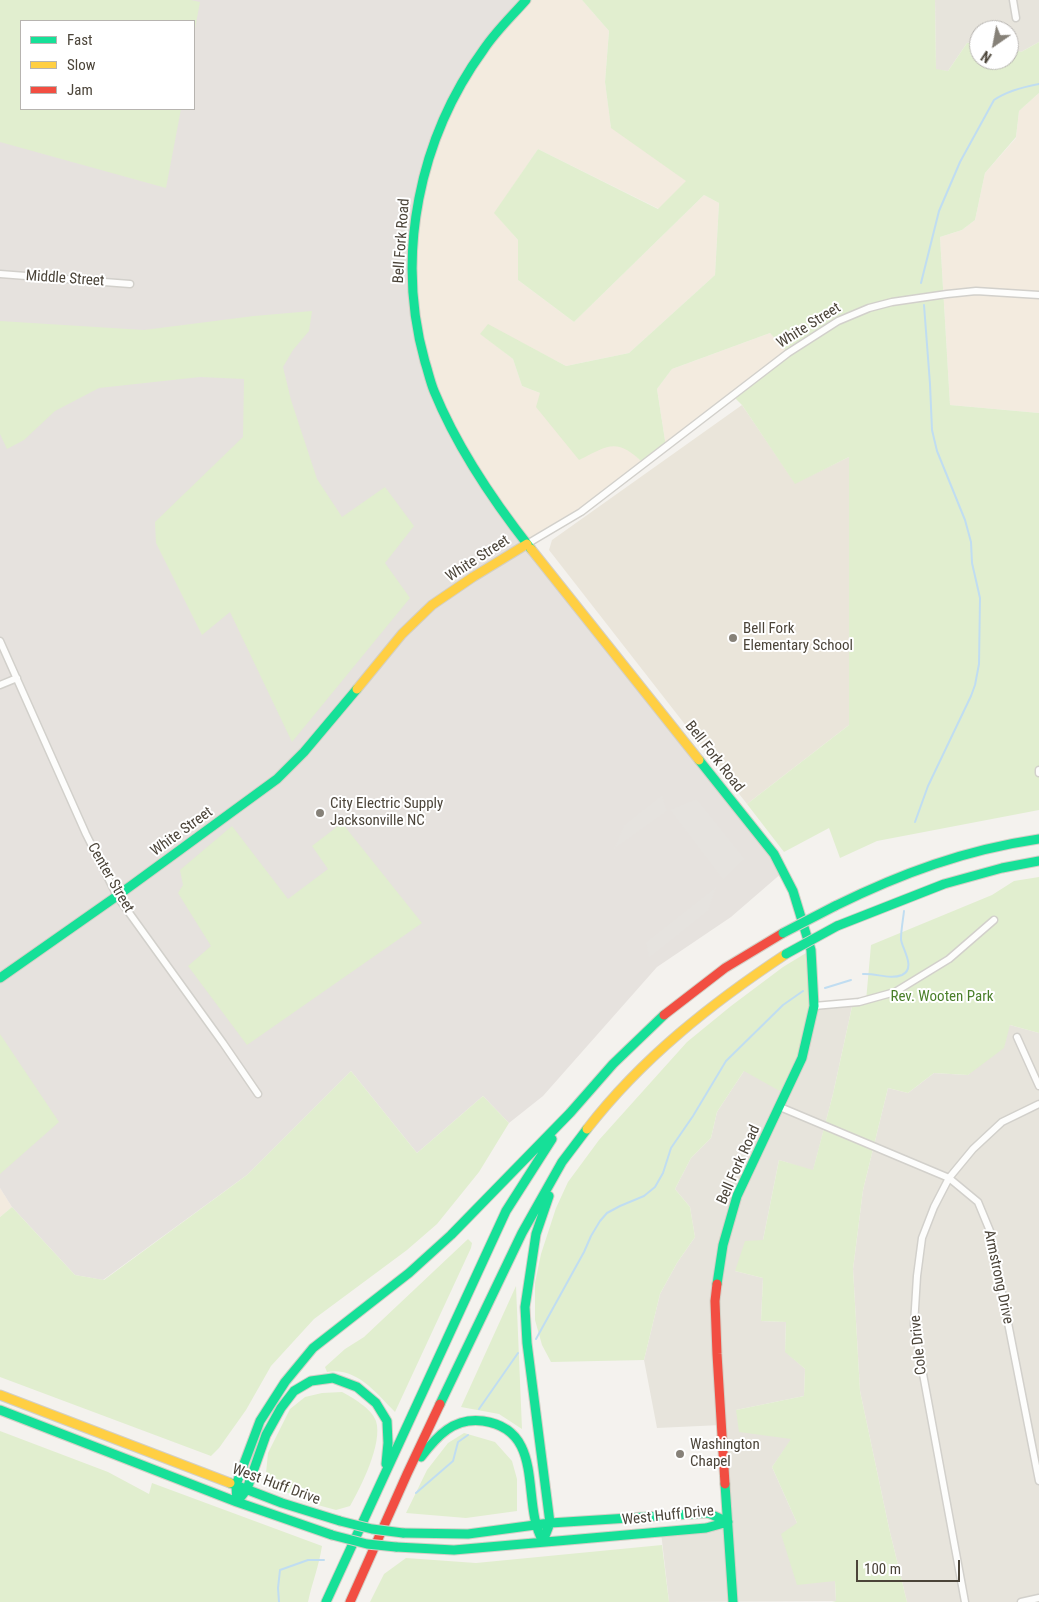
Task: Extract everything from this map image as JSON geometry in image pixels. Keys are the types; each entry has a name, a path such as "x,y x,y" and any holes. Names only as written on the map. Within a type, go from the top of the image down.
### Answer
{"main road":[{"name":"Bell Fork Road","path":"526,0 480,54 453,98 434,141 418,195 412,244 412,294 419,340 433,389 457,441 527,544 774,854 794,891 812,950 814,1006 802,1058 737,1196 723,1245 715,1301 717,1363 733,1602"},
{"name":"White Street","path":"0,978 117,896 277,779 304,752 402,634 432,605 527,544"},
{"path":"237,1502 236,1485 260,1421 285,1382 313,1348 409,1273 451,1235 570,1114 613,1064 672,1008 725,968 783,933 901,875 960,854 1039,839"},
{"path":"350,1602 408,1474 522,1233 562,1162 595,1119 637,1072 683,1029 735,988 786,954 837,926 944,884 1002,868 1039,861"},
{"path":"326,1602 506,1211 538,1159 570,1114"},
{"path":"543,1541 550,1523 527,1343 525,1306 536,1234 562,1162"},
{"path":"237,1502 247,1490 266,1435 281,1408 294,1391 311,1381 333,1378 357,1387 376,1403 387,1421 388,1443 385,1474"},
{"name":"West Huff Drive","path":"0,1395 312,1514 372,1529 403,1534 468,1534 535,1524 708,1513 728,1522"},
{"name":"West Huff Drive","path":"0,1410 237,1502 332,1535 367,1544 454,1550 706,1528 728,1522"},
{"path":"408,1474 440,1433 454,1424 465,1420 490,1422 510,1433 522,1446 529,1464 535,1524 543,1541"}],"street":[{"path":"1013,0 1016,18"},
{"name":"Middle Street","path":"0,274 130,284"},
{"name":"White Street","path":"527,544 581,512 788,353 838,321 869,308 892,302 947,294 976,291 1039,295"},
{"name":"Center Street","path":"0,640 86,834 117,896 258,1094"},
{"path":"0,685 17,678"},
{"path":"814,1006 859,1002 895,992 949,959 994,920"},
{"path":"1017,1037 1039,1086"},
{"name":"Cole Drive","path":"965,1602 914,1325 922,1238 934,1207 949,1178 973,1149 1002,1122 1039,1104"},
{"name":"Armstrong Drive","path":"780,1107 949,1178 978,1202 990,1232 1039,1481"},
{"path":"1021,1602 1039,1598"}],"shaded area":[{"path":"0,0 526,0 484,48 434,141 412,244 419,340 457,441 487,487 783,872 731,917 657,967 543,1096 509,1123 483,1096 417,1153 351,1071 247,1175 103,1280 75,1275 12,1207 0,1188"},
{"path":"527,0 582,0 609,31 605,82 611,127 687,181 659,209 538,149 495,213 518,240 518,280 574,322 704,195 719,203 715,275 629,353 566,366 488,325 481,334 513,359 522,386 540,393 607,446 620,446 631,451 644,464 581,512 527,544 457,441 419,340 412,244 434,141 470,69"},
{"path":"935,0 1039,0 1039,42 1021,52 1019,51 1019,20 969,20 969,43 967,43 948,71 936,70"},
{"path":"1039,93 1039,413 950,405 940,237 962,230 975,220 985,173 1016,138 1019,111"},
{"path":"770,333 788,353 666,447 657,389 672,369"},
{"name":"Bell Fork Elementary School","path":"742,405 795,483 849,457 849,725 747,804 549,550 552,540"},
{"path":"662,795 667,811 614,849 624,825"},
{"path":"697,799 745,859 723,880 670,810"},
{"path":"716,887 708,911 649,958 646,942"},
{"path":"853,1002 833,1094 813,1171 779,1160 763,1240 735,1271 763,1278 761,1321 786,1322 785,1351 805,1369 804,1396 736,1410 792,1439 772,1467 797,1523 835,1581 836,1601 669,1602 661,1532 728,1522 721,1425 657,1428 644,1360 660,1294 677,1263 695,1237 690,1207 675,1189 691,1158 711,1138 717,1112 744,1071 814,1006"},
{"path":"1010,1025 1039,1033 1039,1602 907,1602 860,1391 853,1269 863,1190 888,1088 908,1093 934,1073 968,1075"},
{"path":"0,1188 12,1207 0,1217"}],"green space":[{"path":"0,0 191,0 200,2 195,29 195,20 20,20 20,110 181,110 166,188 0,142"},
{"path":"582,0 935,0 936,69 948,71 967,43 969,43 969,70 1019,70 1019,51 1021,52 1039,42 1039,93 1019,111 1016,137 985,173 975,220 962,230 940,237 950,405 1039,413 1039,810 877,841 840,858 829,828 784,852 747,804 849,725 849,457 795,484 742,405 733,396 788,353 770,333 672,369 657,389 666,447 644,464 627,450 613,446 598,450 579,460 536,407 540,393 522,386 513,359 480,334 488,324 566,366 629,353 715,275 719,203 704,195 574,322 518,280 518,240 494,213 538,149 658,209 686,181 611,128 605,82 609,31"},
{"path":"312,311 309,331 293,350 283,367 291,400 317,479 342,517 385,487 414,526 385,563 410,598 292,742 230,612 202,635 156,543 155,522 243,437 244,379 200,377 99,388 55,411 24,440 7,449 0,434 0,321 144,330 254,316"},
{"path":"342,823 422,923 247,1045 188,966 211,946 178,893 183,885 180,870 232,826 288,899 328,869 312,846"},
{"name":"Rev. Wooten Park","path":"1039,877 1039,1033 1010,1025 1004,1048 968,1075 934,1073 908,1093 888,1088 863,1190 853,1269 860,1391 907,1602 832,1602 836,1601 835,1581 797,1585 781,1534 797,1523 772,1467 791,1439 739,1432 736,1410 804,1396 805,1369 785,1352 786,1322 761,1321 763,1278 735,1271 745,1241 763,1240 779,1160 813,1170 833,1094 853,1002 866,1001 871,945 992,895 1014,881"},
{"path":"811,950 814,1006 802,1058 785,1094 744,1071 717,1112 711,1138 691,1158 675,1189 690,1207 695,1237 677,1263 660,1294 644,1360 551,1362 542,1345 535,1320 535,1283 541,1254 556,1208 568,1182 599,1140 687,1042 783,967"},
{"path":"0,1034 59,1122 0,1174"},
{"path":"351,1071 417,1153 483,1096 509,1123 479,1172 437,1224 407,1250 314,1319 271,1366 246,1410 219,1448 211,1456 0,1377 0,1217 12,1207 75,1275 104,1280 247,1175"},
{"path":"468,1239 472,1243 471,1248 395,1412 357,1377 348,1373 327,1372 325,1367 345,1349 364,1337"},
{"path":"516,1286 522,1429 499,1414 461,1407"},
{"path":"342,1392 356,1400 370,1412 376,1421 377,1430 374,1453 370,1465 350,1506 336,1510 314,1504 265,1483 268,1453 290,1409 305,1397 322,1393"},
{"path":"0,1431 108,1472 149,1494 152,1483 322,1546 308,1602 0,1602"},
{"path":"464,1433 495,1442 512,1461 517,1479 517,1511 466,1518 406,1513 427,1470 448,1443"},
{"path":"662,1545 669,1602 370,1602 384,1574 406,1558 476,1563"}],"waterway":[{"path":"921,283 939,211 960,162 994,100 1015,90 1039,84"},
{"path":"915,822 928,786 971,696 979,664 980,598 972,563 971,542 965,520 937,451 932,430 924,305"},
{"path":"863,974 893,977 906,972 908,963 901,939 904,911"},
{"path":"825,988 851,980"},
{"path":"536,1339 600,1221 607,1213 644,1196 655,1187 663,1173 671,1148 726,1061 783,1005 803,991"},
{"path":"479,1409 518,1353"},
{"path":"416,1493 453,1461 458,1442 468,1435"},
{"path":"279,1602 280,1570 308,1560 324,1560"}],"traffic: fast":[{"path":"526,0 484,49 462,84 443,120 429,159 419,199 413,239 412,280 416,321 425,362 443,411 477,473 531,549"},
{"path":"0,978 117,896 277,779 304,752 357,689"},
{"path":"699,760 774,854 793,891 811,950 814,1006 802,1058 737,1196 723,1245 717,1284"},
{"path":"835,906 885,883 934,864 985,849 1039,839"},
{"path":"837,926 944,884 1002,868 1039,861"},
{"path":"783,933 835,906"},
{"path":"786,954 837,926"},
{"path":"237,1502 236,1485 260,1421 285,1382 313,1348 409,1273 451,1235 570,1113 613,1064 664,1015"},
{"path":"440,1404 522,1233 562,1162 587,1129"},
{"path":"326,1602 506,1211 552,1139"},
{"path":"543,1541 550,1523 527,1343 525,1307 536,1234 549,1196"},
{"path":"237,1502 247,1489 266,1435 281,1408 294,1391 311,1381 333,1378 357,1387 376,1403 387,1421 388,1443 386,1464"},
{"path":"0,1410 237,1502 332,1535"},
{"path":"421,1457 440,1435 463,1422 483,1421 503,1427 516,1438 524,1453 536,1525 543,1541"},
{"path":"230,1483 282,1503 340,1521"},
{"path":"725,1484 733,1602"},
{"path":"403,1533 468,1534 550,1523 708,1513 728,1522"},
{"path":"340,1521 372,1529 403,1533"},
{"path":"396,1547 454,1550 706,1528 728,1522"},
{"path":"332,1535 367,1544 396,1547"}],"traffic: slow":[{"path":"357,689 402,634 432,605 527,544"},
{"path":"531,549 699,760"},
{"path":"587,1129 608,1103 679,1033 731,992 786,954"},
{"path":"0,1395 230,1483"}],"traffic: jam":[{"path":"664,1015 725,968 783,933"},
{"path":"717,1284 715,1301 717,1354 725,1484"},
{"path":"350,1602 440,1404"}],"place":[{"name":"Bell Fork Elementary School","path":"733,638"},
{"name":"City Electric Supply Jacksonville NC","path":"320,813"},
{"name":"Washington Chapel","path":"680,1454"}]}
